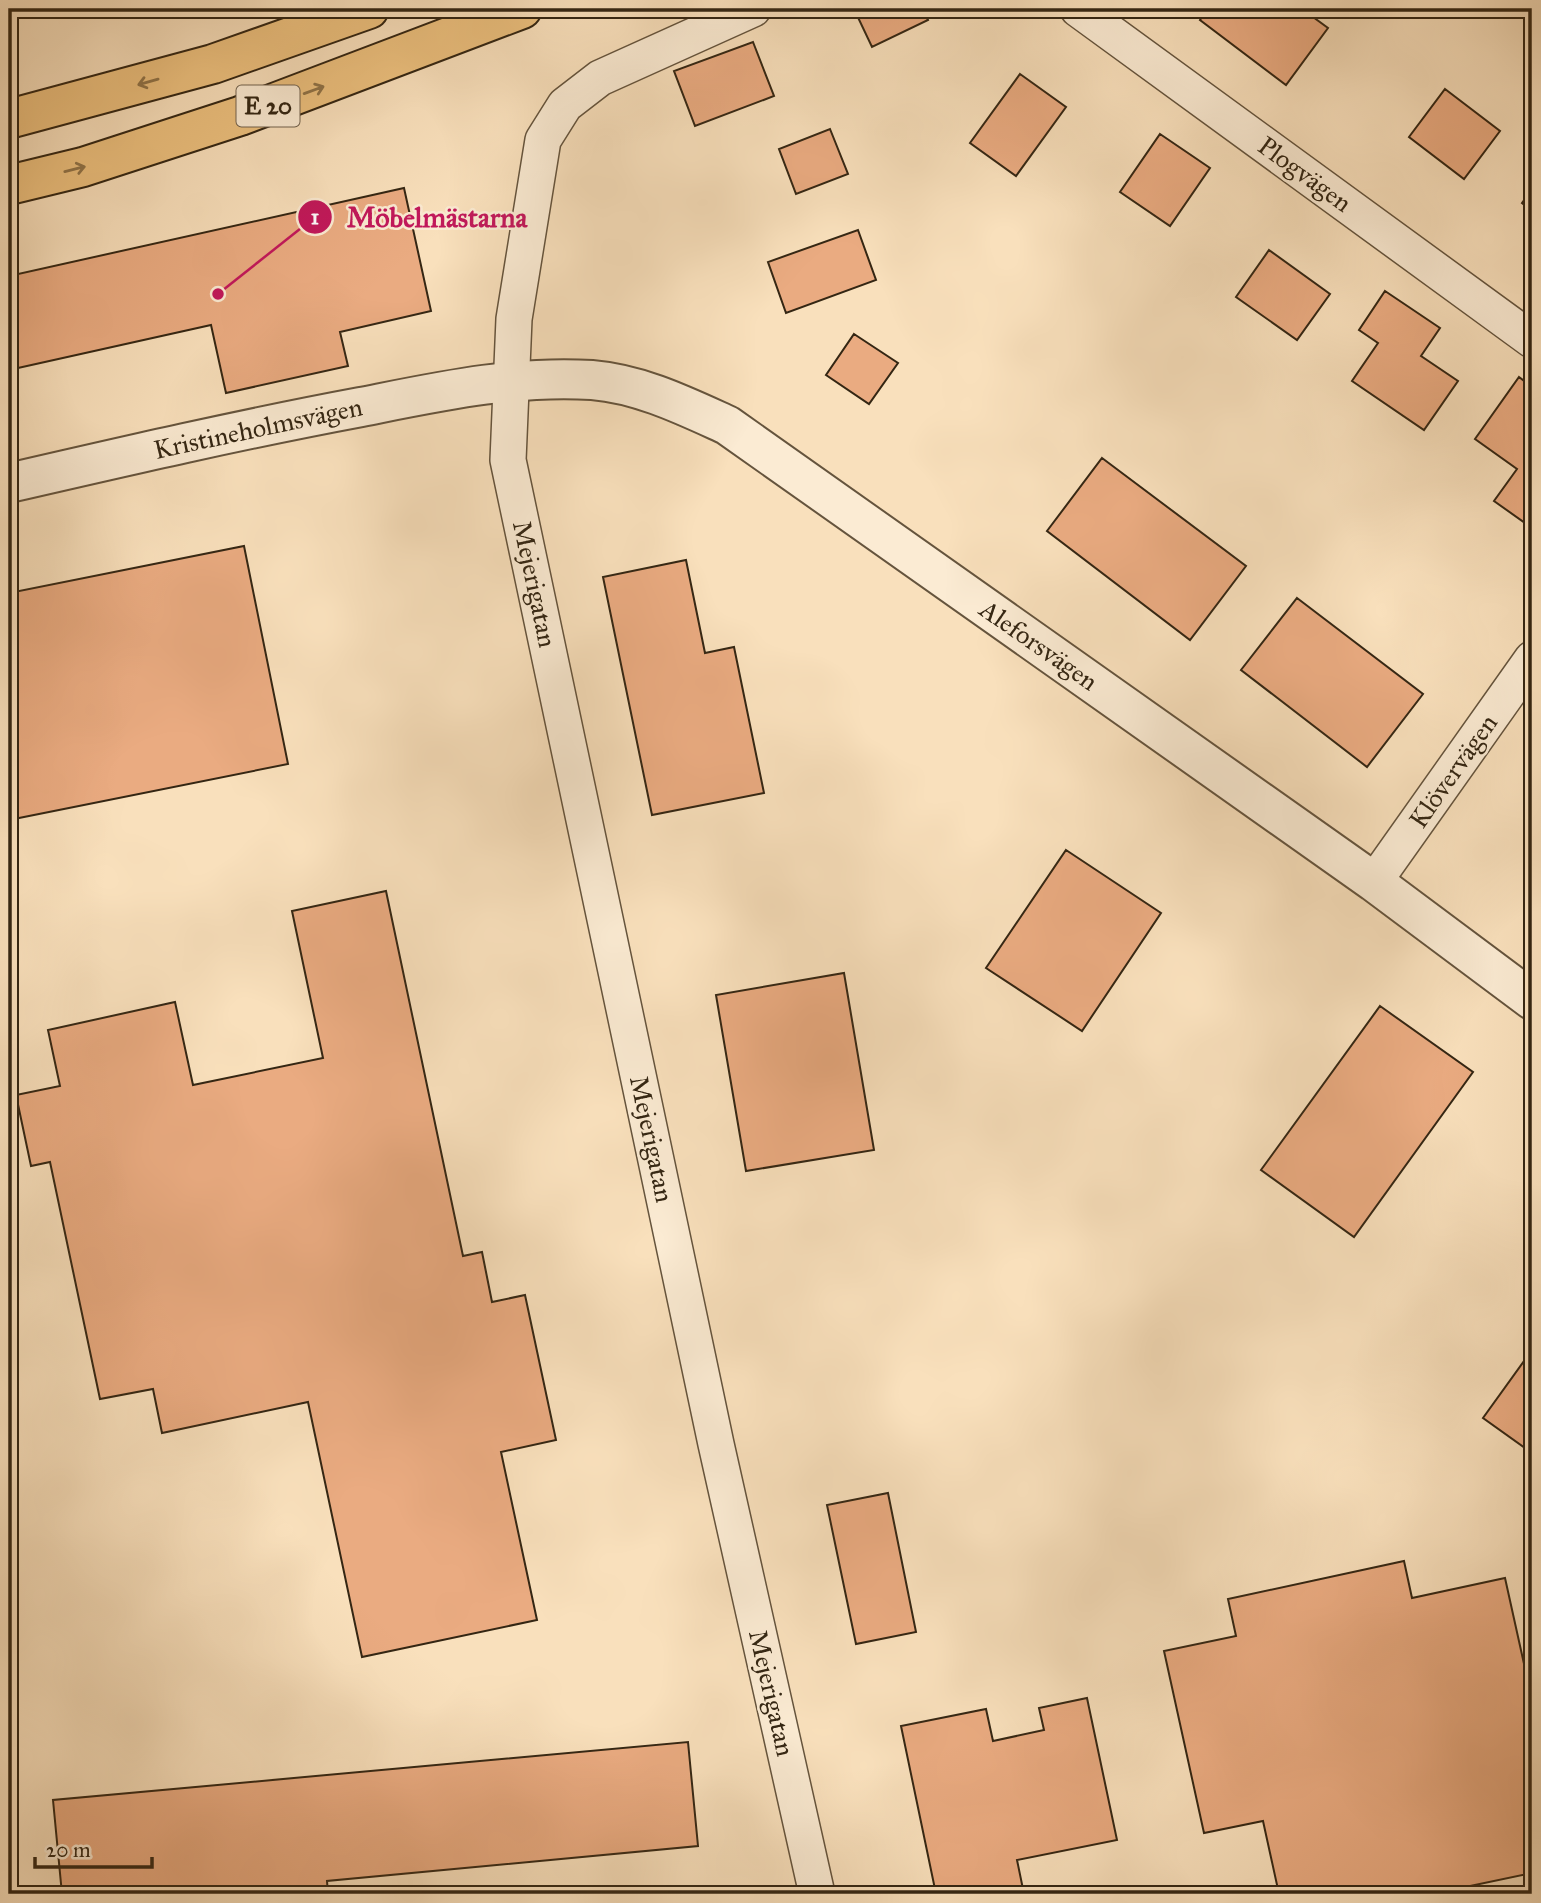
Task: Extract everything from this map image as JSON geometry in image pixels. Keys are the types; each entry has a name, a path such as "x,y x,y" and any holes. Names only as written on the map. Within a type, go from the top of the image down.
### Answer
{"highway":[{"name":"E 20","path":"9,119 213,64 369,9"},
{"name":"E 20","path":"9,185 83,167 240,116 522,9"}],"street":[{"name":"Mejerigatan","path":"753,9 600,78 565,105 543,140 527,229 510,381 508,460 713,1430 817,1894"},
{"name":"Plogvägen","path":"1078,9 1532,340"},
{"name":"Aleforsvägen","path":"510,381 593,380 655,392 726,425 1374,882 1532,1000"},
{"name":"Kristineholmsvägen","path":"9,483 233,431 439,390 510,381"},
{"name":"Klövervägen","path":"1374,882 1532,659"}],"building":[{"path":"854,9 923,9 928,20 872,47"},
{"path":"1208,9 1302,9 1328,28 1286,85 1200,20"},
{"path":"753,42 774,96 695,126 674,71"},
{"path":"1020,74 1066,107 1016,176 970,143"},
{"path":"1445,89 1500,131 1464,179 1409,137"},
{"path":"830,129 848,174 796,194 779,149"},
{"path":"1160,134 1210,168 1170,226 1120,192"},
{"path":"404,188 431,311 340,332 348,366 226,393 211,325 9,370 9,276"},
{"path":"1532,189 1532,211 1522,203"},
{"path":"858,230 876,280 786,313 768,262"},
{"path":"1269,250 1330,294 1297,340 1236,297"},
{"path":"1385,291 1440,328 1421,356 1458,381 1424,430 1352,381 1378,343 1359,330"},
{"path":"854,334 898,363 869,404 826,375"},
{"path":"1519,377 1532,387 1532,528 1494,501 1517,469 1475,439"},
{"path":"1102,458 1246,566 1190,640 1047,531"},
{"path":"244,546 288,764 9,820 9,593"},
{"path":"686,560 705,653 734,647 764,793 652,815 603,577"},
{"path":"1297,598 1423,694 1367,767 1241,670"},
{"path":"1066,850 1161,913 1082,1031 986,968"},
{"path":"386,891 463,1256 482,1252 492,1302 525,1295 556,1440 501,1452 537,1620 362,1657 308,1402 162,1433 153,1389 100,1399 50,1162 31,1166 16,1095 60,1086 48,1030 175,1002 193,1085 323,1058 292,911"},
{"path":"844,973 874,1150 746,1171 716,995"},
{"path":"1380,1006 1473,1072 1354,1237 1261,1170"},
{"path":"1529,1354 1532,1356 1532,1453 1483,1418"},
{"path":"888,1493 916,1632 856,1644 827,1505"},
{"path":"1404,1561 1412,1598 1505,1578 1532,1700 1532,1873 1432,1894 1279,1894 1263,1821 1204,1833 1164,1651 1236,1636 1228,1599"},
{"path":"1087,1698 1117,1840 1017,1860 1024,1894 936,1894 901,1726 986,1709 993,1741 1044,1730 1039,1708"},
{"path":"688,1742 698,1846 327,1881 328,1894 62,1894 53,1800"}],"place":[{"name":"Möbelmästarna","path":"218,294"}]}
